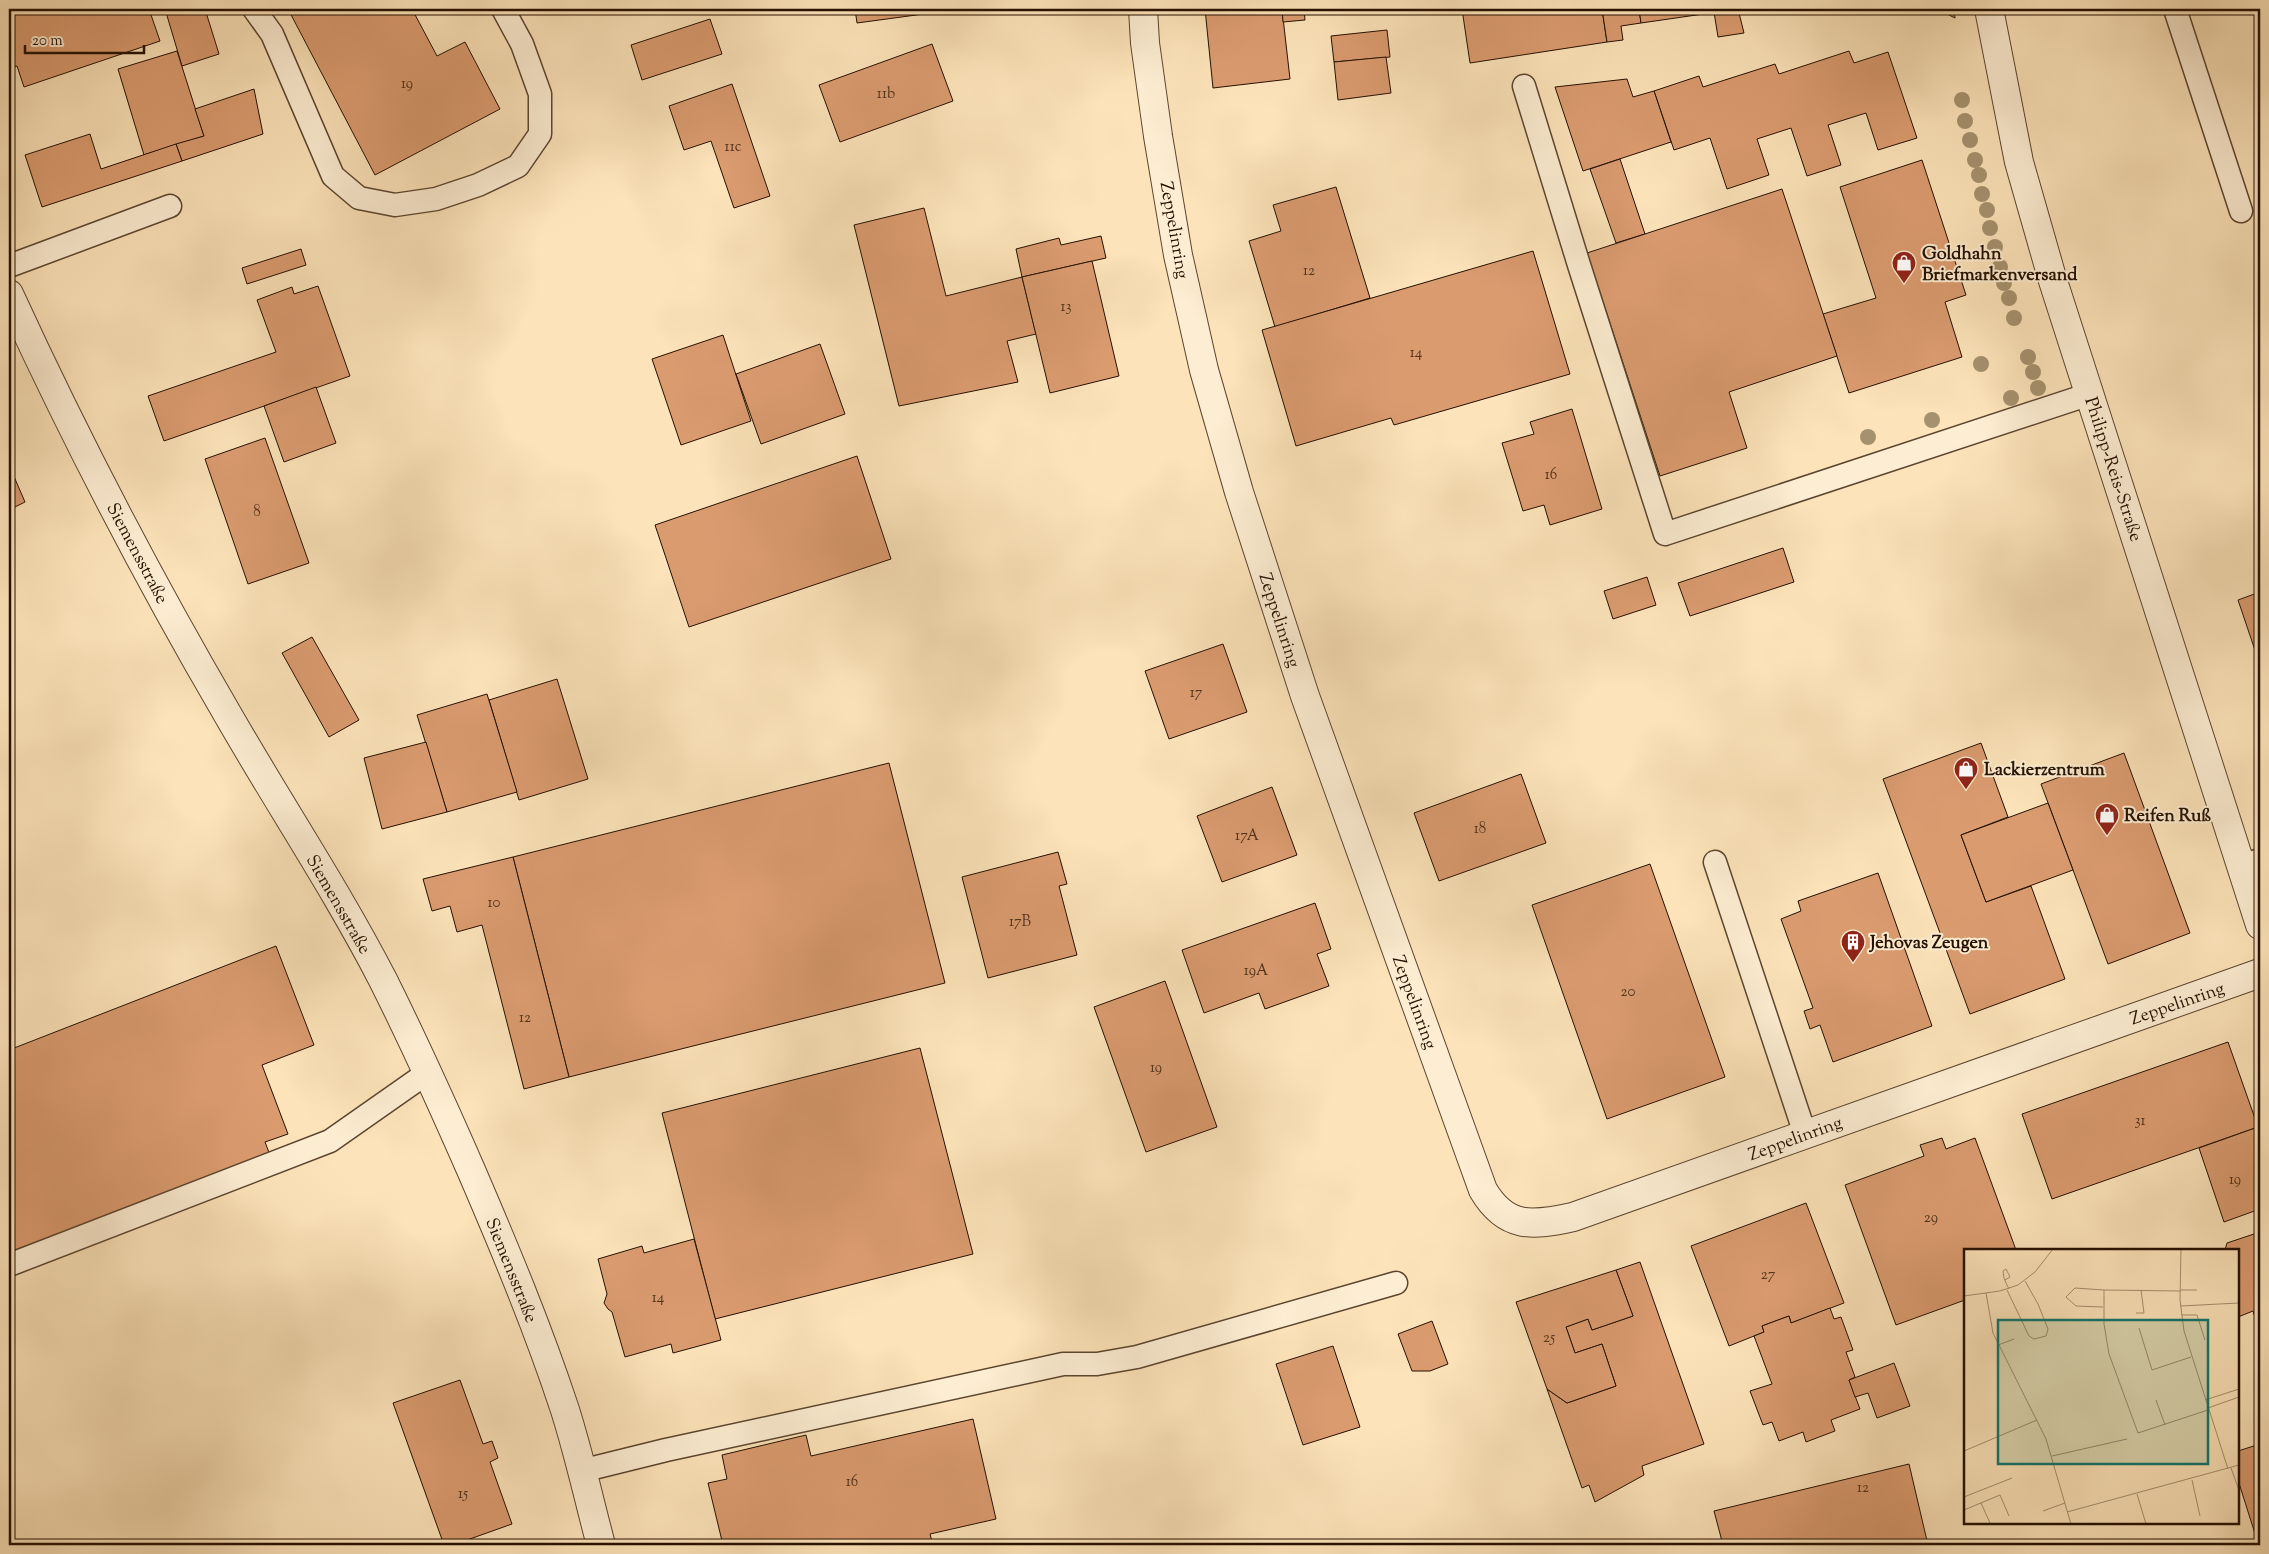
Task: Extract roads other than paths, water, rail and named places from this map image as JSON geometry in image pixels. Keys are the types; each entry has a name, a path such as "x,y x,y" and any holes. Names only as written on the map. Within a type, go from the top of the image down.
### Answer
{"street":[{"name":"Zeppelinring","path":"1143,9 1145,43 1158,136 1178,255 1204,370 1236,483 1308,705 1480,1180 1492,1206 1514,1221 1533,1224 1573,1217 2260,973"},
{"name":"Philipp-Reis-Straße","path":"1989,9 2019,162 2053,280 2090,394 2251,863 2260,925"},
{"name":"Siemensstraße","path":"9,294 84,451 148,572 227,714 340,903 382,979 428,1073 518,1283 566,1413 600,1545"}],"lane":[{"path":"254,9 272,34 333,176 359,198 395,205 436,198 470,188 518,166 540,134 540,94 522,44 503,9"},
{"path":"2175,9 2241,211"},
{"path":"1524,86 1578,265 1665,534 2090,394"},
{"path":"9,266 170,206"},
{"path":"1715,862 1805,1134"},
{"path":"9,1265 330,1141 428,1073"},
{"path":"581,1471 666,1450 1063,1364 1097,1364 1137,1357 1396,1283"}],"place":[{"name":"Goldhahn Briefmarkenversand","path":"1904,284"},
{"name":"Lackierzentrum","path":"1966,790"},
{"name":"Reifen Ruß","path":"2107,836"},
{"name":"Jehovas Zeugen","path":"1853,963"}]}
